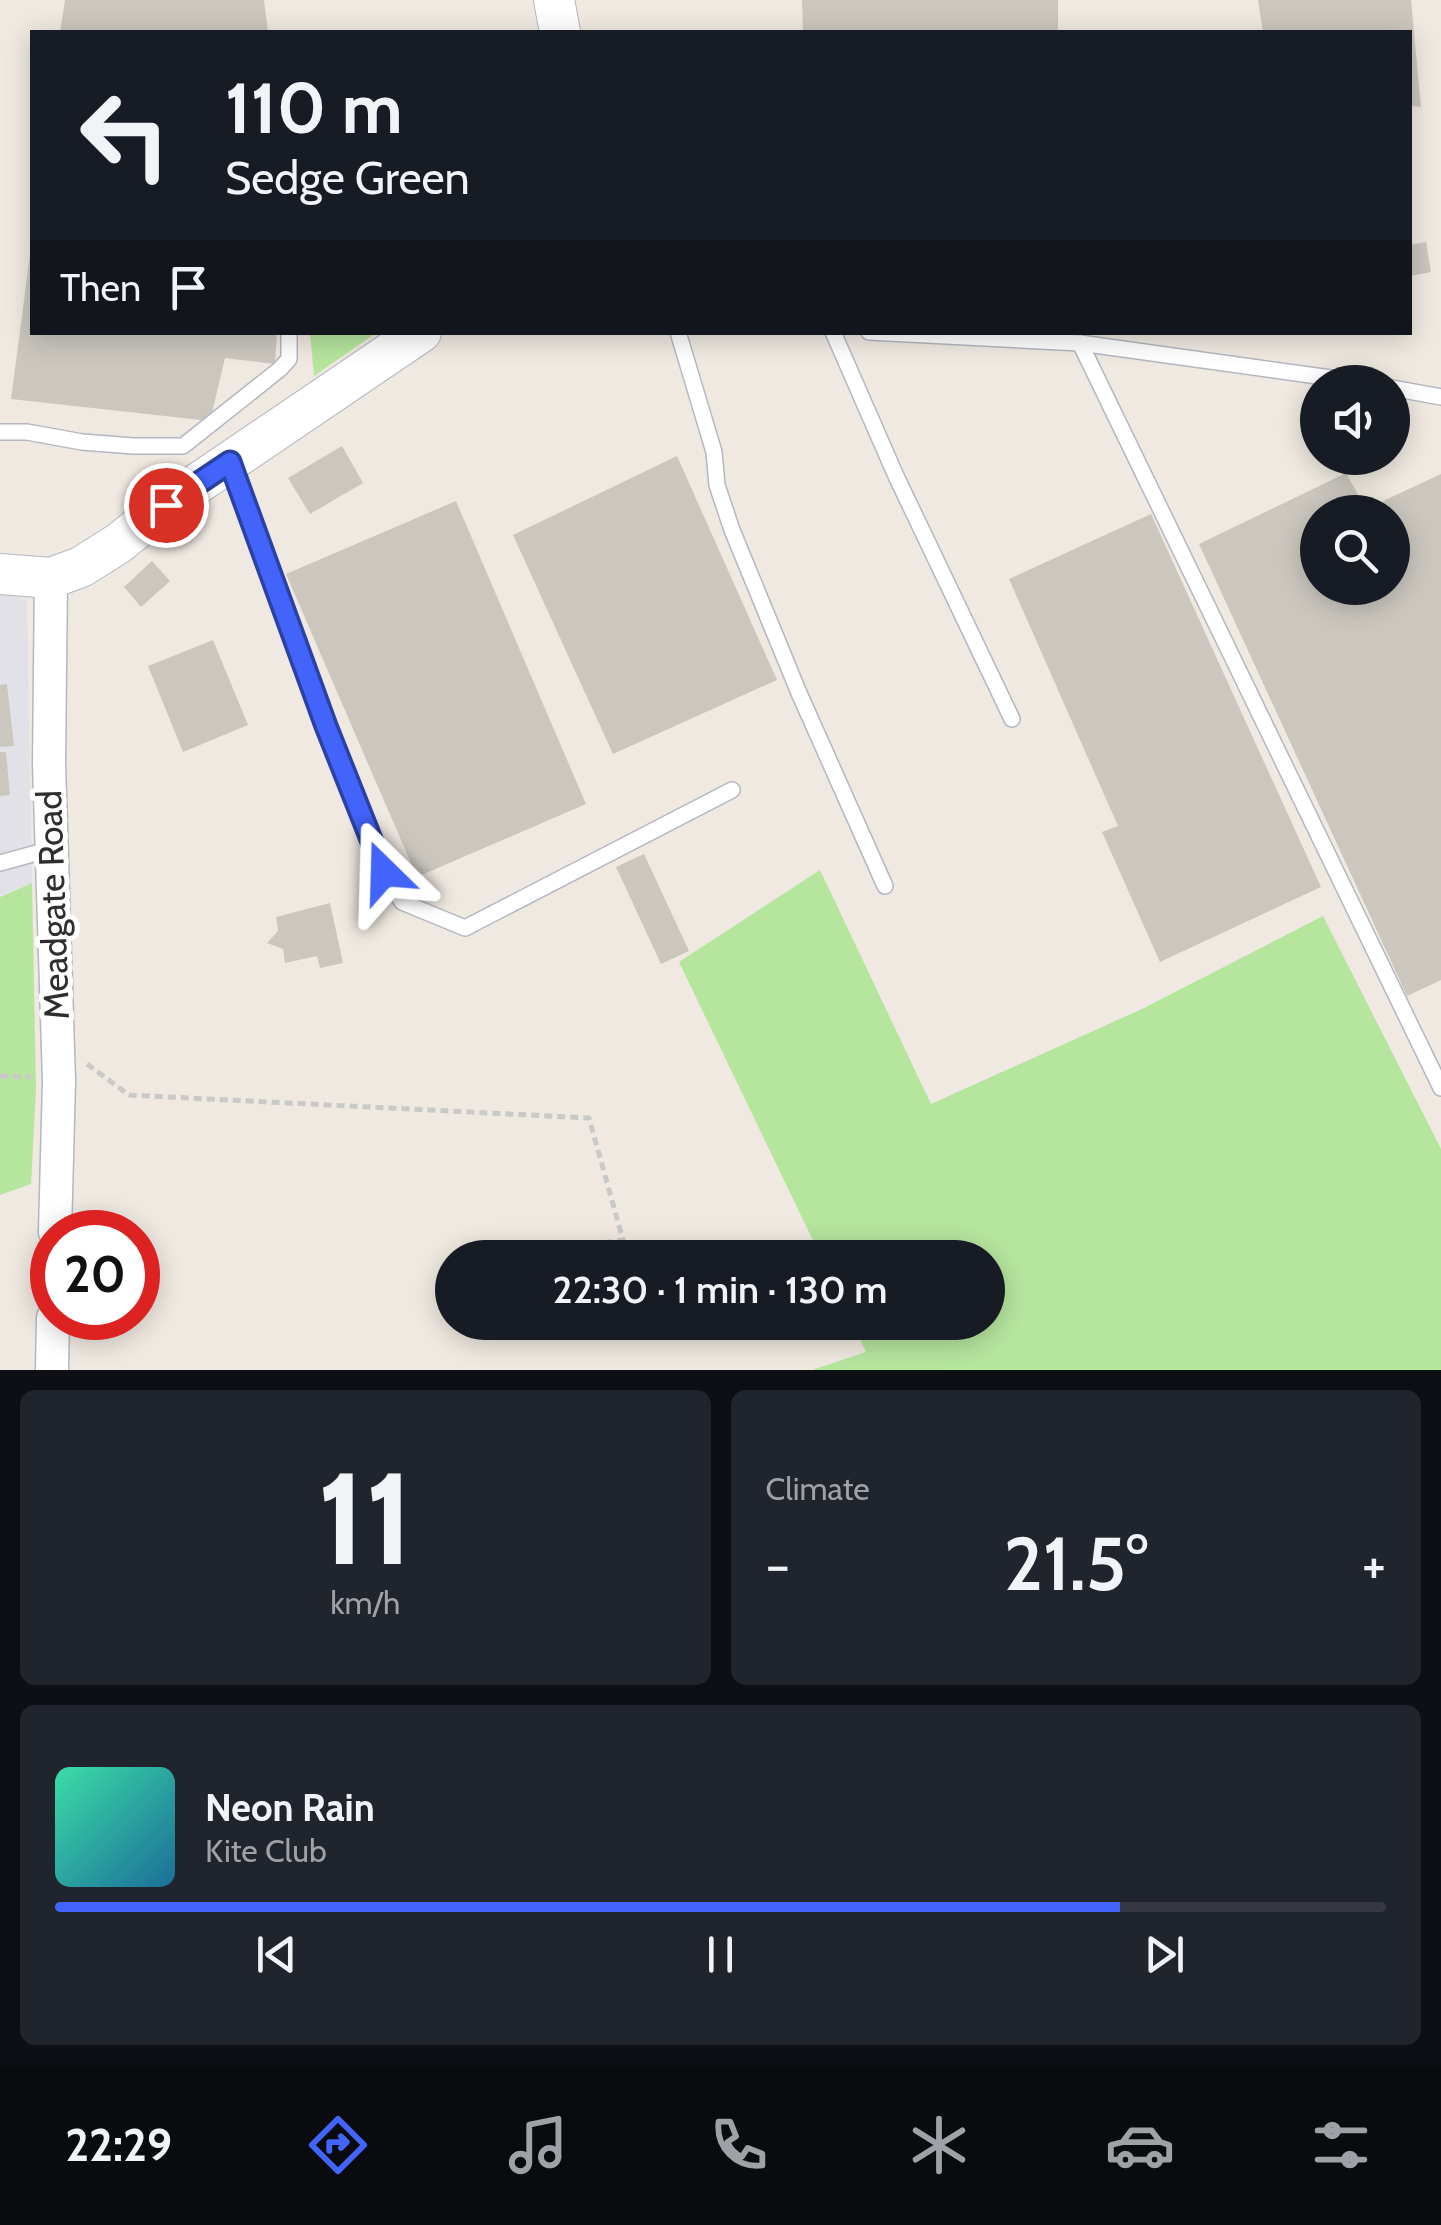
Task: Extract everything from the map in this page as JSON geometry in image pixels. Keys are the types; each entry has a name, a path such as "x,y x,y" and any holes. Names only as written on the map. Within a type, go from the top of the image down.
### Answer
{"street":[{"path":"554,0 560,30"},
{"path":"1,578 51,578 81,567 417,335"},
{"name":"Meadgate Road","path":"51,578 50,849 59,1123 56,1210"},
{"path":"52,1340 52,1370"}],"lane":[{"path":"0,432 133,446 183,446 280,369 288,359 289,335"},
{"path":"679,335 714,452 716,485 732,530 885,886"},
{"path":"834,335 896,476 1012,719"},
{"path":"926,335 1080,343 1300,374"},
{"path":"1080,343 1441,1088"},
{"path":"1410,391 1441,397"},
{"path":"230,462 333,744 384,872 402,902 465,928 732,790"},
{"path":"0,862 50,849"}],"path":[{"path":"58,1049 93,1067 129,1096 589,1118 623,1240"}],"shaded area":[{"path":"0,592 27,599 32,883 0,896"}],"green space":[{"path":"310,335 373,335 314,376"},
{"path":"820,870 931,1104 1142,1009 1323,916 1441,1149 1441,1370 812,1370 866,1352 860,1340 1005,1340 1005,1240 813,1240 679,962"},
{"path":"32,883 36,1089 31,1184 0,1195 0,897"}],"building":[{"path":"65,0 264,0 268,30 60,30"},
{"path":"802,0 1058,0 1058,30 803,30"},
{"path":"1258,0 1411,0 1421,107 1412,106 1412,30 1263,30"},
{"path":"1426,242 1431,272 1412,276 1412,245"},
{"path":"30,255 30,335 277,335 275,364 225,358 210,421 11,399"},
{"path":"342,446 363,483 310,514 288,478"},
{"path":"677,456 777,680 613,754 513,535"},
{"path":"1441,474 1441,980 1407,996 1199,544 1300,495 1300,605 1410,605 1410,495 1396,495"},
{"path":"1342,475 1347,475 1358,495 1300,495"},
{"path":"456,501 586,804 417,877 286,574"},
{"path":"1151,514 1321,887 1160,962 1102,832 1118,826 1009,579"},
{"path":"152,561 170,581 141,607 124,587"},
{"path":"213,640 248,725 183,752 148,666"},
{"path":"7,684 14,746 0,747 0,685"},
{"path":"0,752 6,752 10,795 0,796"},
{"path":"644,854 689,951 661,964 616,867"},
{"path":"330,903 343,963 320,968 317,956 285,963 283,949 267,943 278,931 276,917"}],"route":[{"path":"166,505 230,462 384,872"}]}
